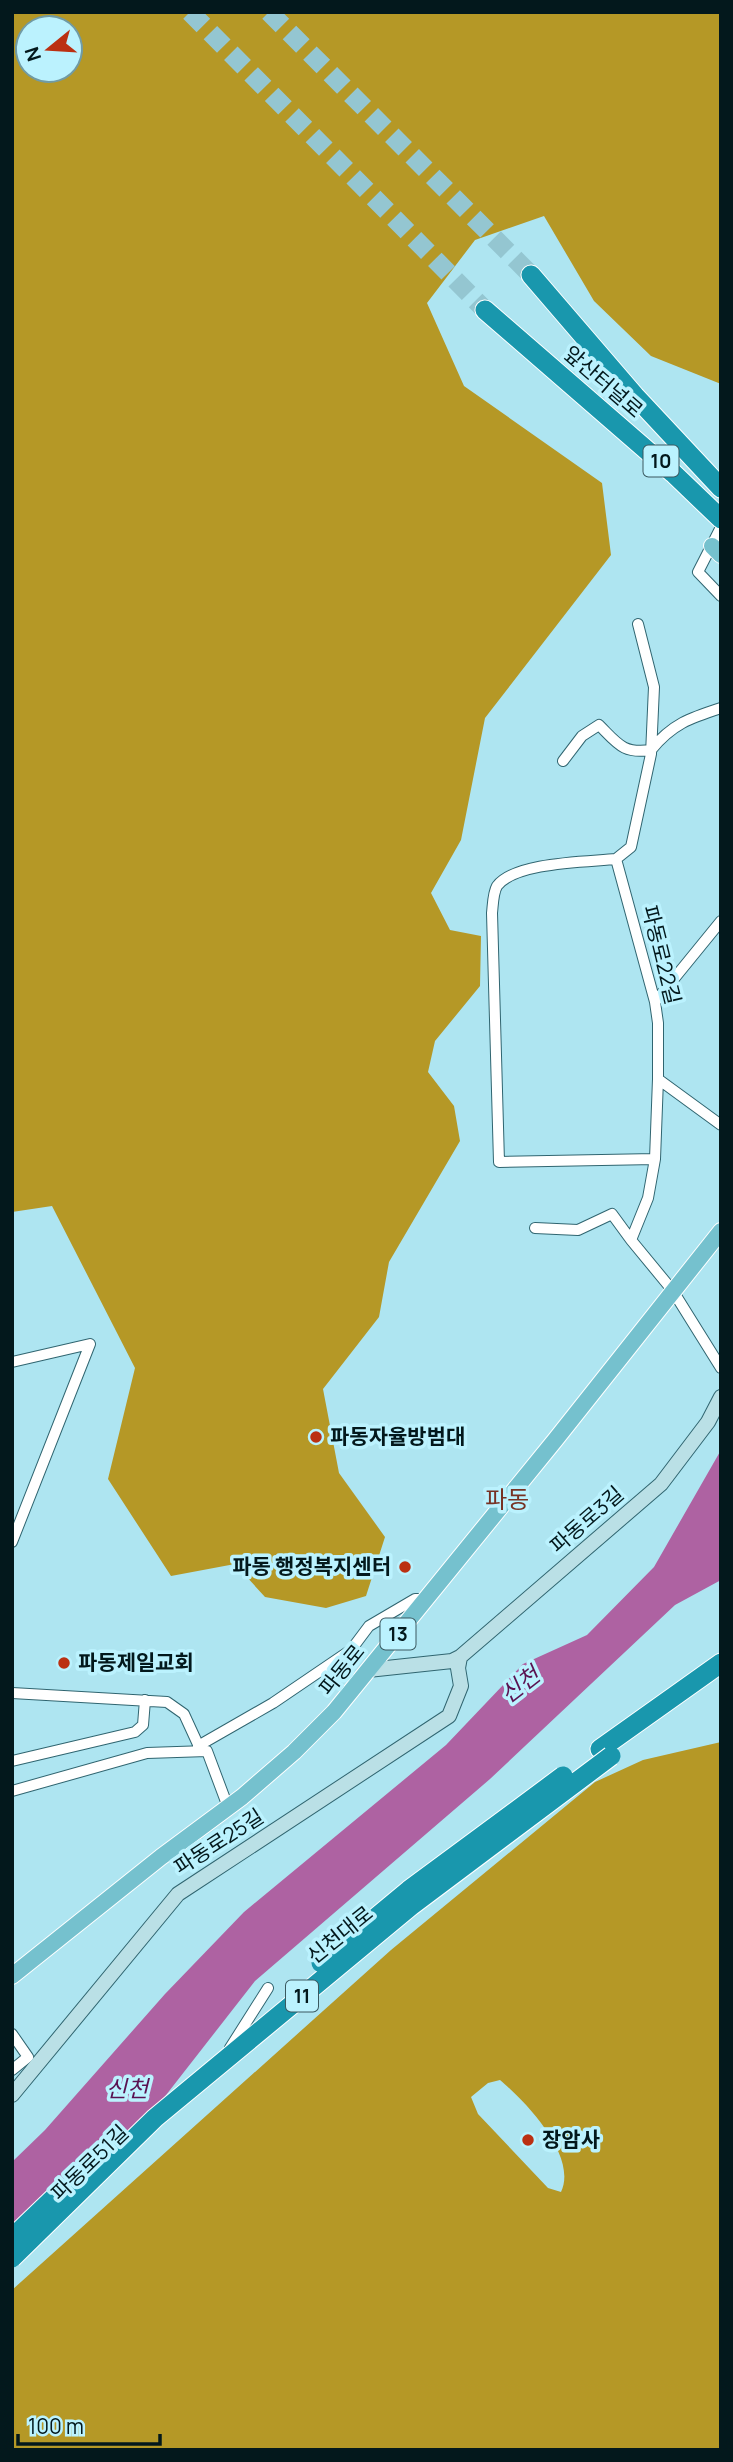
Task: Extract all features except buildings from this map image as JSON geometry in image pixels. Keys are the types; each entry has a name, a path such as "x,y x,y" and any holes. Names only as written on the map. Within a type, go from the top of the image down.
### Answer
{"highway":[{"name":"앞산터널로","path":"531,275 635,396 721,488"},
{"name":"앞산터널로","path":"485,310 673,472 721,519"},
{"name":"신천대로","path":"12,2258 155,2118 411,1906 721,1663"},
{"name":"신천대로","path":"12,2238 157,2101 409,1890 606,1752 721,1678"}],"main road":[{"name":"파동로","path":"12,1976 229,1807 294,1752 334,1712 721,1231"}],"street":[{"path":"721,527 716,550 698,572 721,596"},
{"path":"638,624 654,687 651,750 631,847 616,859 523,869 504,879 495,889 492,912 499,1162 655,1159"},
{"path":"563,761 582,736 600,725 618,744 634,753 651,750 663,735 685,720 721,708"},
{"name":"파동로22길","path":"616,859 655,1002 658,1023 655,1159 648,1198 631,1240"},
{"path":"655,1002 721,921"},
{"path":"658,1079 721,1125"},
{"path":"535,1228 578,1230 612,1214 673,1291 721,1368"},
{"path":"12,1362 90,1343 12,1542"},
{"name":"파동로3길","path":"460,1657 661,1483 708,1422 721,1397"},
{"path":"199,1749 274,1703 351,1650 369,1626 415,1599 425,1599"},
{"path":"368,1670 452,1661 460,1657"},
{"name":"파동로25길","path":"12,2095 32,2062 178,1894 449,1716 461,1686 458,1668 460,1657"},
{"path":"12,1693 167,1702 184,1714 199,1749"},
{"path":"12,1761 135,1732 142,1725 145,1700"},
{"path":"12,1791 148,1753 199,1749 207,1751 229,1807"},
{"name":"파동로51길","path":"12,2265 182,2099 211,2077 268,1988"},
{"path":"12,2034 32,2062 12,2070"}],"shaded area":[{"path":"12,12 721,12 721,384 651,356 594,301 544,216 475,240 427,303 464,386 602,483 611,555 485,718 461,840 431,893 450,930 481,936 480,986 435,1041 428,1072 454,1106 460,1141 389,1262 379,1317 323,1389 339,1473 385,1537 366,1596 326,1608 265,1597 235,1564 171,1576 108,1479 135,1368 52,1206 12,1212"},
{"path":"721,1742 721,2450 12,2450 12,2290 391,1950 595,1782 643,1760","holes":["500,2080 535,2116 556,2147 564,2178 561,2192 548,2188 478,2114 471,2097 488,2083"]}],"water":[{"name":"신천","path":"721,1450 721,1580 675,1605 490,1779 255,1981 152,2113 12,2231 12,2162 45,2130 165,1994 244,1912 446,1745 523,1664 587,1635 654,1567"}],"tunnel":[{"path":"190,12 485,310"},
{"path":"269,12 531,275"}],"place":[{"name":"파동자율방범대","path":"316,1437"},
{"name":"파동 행정복지센터","path":"405,1567"},
{"name":"파동제일교회","path":"64,1663"},
{"name":"장암사","path":"528,2140"}],"district":[{"name":"파동","path":"507,1500"}]}
